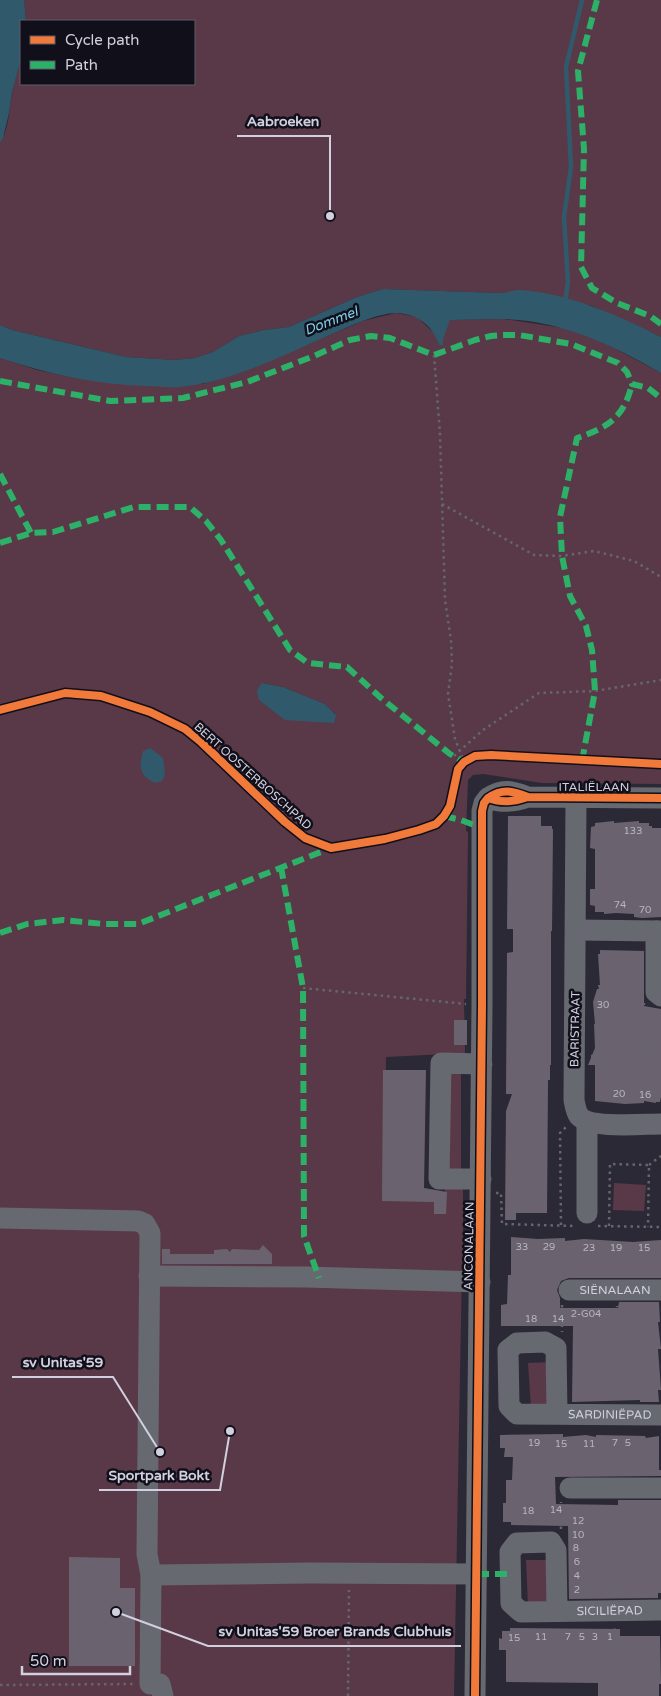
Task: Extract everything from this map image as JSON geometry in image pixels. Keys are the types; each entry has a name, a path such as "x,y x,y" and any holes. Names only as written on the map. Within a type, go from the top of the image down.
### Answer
{"street":[{"name":"ITALIËLAAN","path":"488,798 498,791 514,792 528,797 661,798"},
{"name":"ANCONALAAN","path":"475,1696 482,1064 482,811 484,803 488,798"},
{"name":"BARISTRAAT","path":"576,798 574,1100 582,1118 585,1222"},
{"path":"576,930 659,931 656,992 652,997"},
{"path":"481,1186 439,1178 441,1063 482,1064"},
{"path":"582,1118 599,1124 661,1124"},
{"path":"0,1218 141,1222 150,1233 148,1276 147,1554 151,1575 156,1690"},
{"path":"148,1276 306,1277 480,1282"},
{"name":"SIËNALAAN","path":"569,1290 661,1290"},
{"name":"SARDINIËPAD","path":"557,1414 556,1348 544,1342 517,1343 508,1350 509,1406 517,1414 661,1415"},
{"path":"570,1488 661,1488"},
{"path":"551,1542 556,1550 557,1611"},
{"name":"SICILIËPAD","path":"551,1542 517,1543 510,1552 511,1603 521,1612 661,1610"},
{"path":"151,1575 477,1574"}],"path":[{"path":"434,354 440,434 445,600 451,640 452,664 448,694 455,739 464,762"},
{"path":"441,504 534,555 562,556 594,551 634,561 661,577"},
{"path":"454,756 483,730 539,693 595,692 661,680"},
{"path":"458,769 464,762 475,756"},
{"path":"303,988 482,1006"},
{"path":"575,1056 643,1057 652,997"},
{"path":"643,1053 661,1053"},
{"path":"561,1225 560,1133 582,1118"},
{"path":"609,1226 610,1164 649,1165 661,1156"},
{"path":"648,1227 649,1165"},
{"path":"481,1186 502,1193 502,1224 561,1225 585,1222 609,1226 661,1227"},
{"path":"556,1348 562,1341 562,1301 569,1290"},
{"path":"616,1415 617,1290"},
{"path":"551,1542 561,1532 561,1492 570,1488"},
{"path":"348,1696 349,1574"},
{"path":"0,1685 156,1690"}],"shaded area":[{"path":"24,0 661,0 661,337 592,306 534,292 500,293 383,289 357,297 289,327 239,336 213,352 195,358 175,360 126,357 12,330 0,325 0,143 7,126 13,89 20,63 20,85 195,85 195,20 26,20"},
{"path":"396,313 417,317 436,335 439,345 450,320 504,319 563,328 583,334 612,347 661,373 661,784 542,783 483,774 473,775 468,780 466,831 468,832 466,999 464,999 465,1053 386,1057 385,1169 445,1199 445,1188 463,1188 454,1696 0,1696 0,358 37,370 75,378 202,384 242,372 363,321","holes":["262,683 283,687 325,704 336,715"]},
{"path":"444,1066 461,1067 461,1169 443,1172"},
{"path":"614,1183 646,1185 644,1211 613,1210"},
{"path":"552,1362 554,1407 531,1408 528,1363"},
{"path":"526,1560 551,1560 552,1605 528,1606"}],"water":[{"path":"0,0 24,0 26,20 20,20 20,63 3,138 0,143"},
{"name":"Dommel","path":"383,289 500,293 519,290 574,300 610,313 661,337 661,373 605,344 565,329 545,324 503,319 450,320 443,339 443,345 439,345 433,332 424,322 412,316 397,313 364,320 238,374 219,380 179,387 92,381 55,374 0,358 0,325 12,330 126,357 175,360 195,358 213,352 239,336 289,327 357,297"},
{"path":"262,683 283,687 325,704 336,715 334,723 285,720 259,700 257,690"},
{"path":"150,748 163,758 165,774 162,781 155,783 143,774 141,766 143,751"}],"building":[{"path":"508,816 541,816 541,826 552,826 553,829 551,1065 550,1080 548,1080 547,1213 516,1213 516,1220 505,1220 506,1111 512,1094 506,1094 507,953 513,952 513,929 507,929"},
{"path":"614,821 614,823 639,821 639,823 649,823 649,826 652,826 652,828 661,828 661,917 642,918 634,917 634,914 604,914 604,912 595,912 595,906 590,905 590,889 595,889 595,849 590,848 591,827 595,826 595,823"},
{"path":"600,950 644,951 644,1006 661,1009 660,1102 644,1101 644,1103 625,1104 595,1101 595,1065 588,1065 595,1048 593,1002 597,989 599,989 598,985 600,985 598,954 600,954"},
{"path":"454,1020 467,1020 467,1045 454,1045"},
{"path":"383,1070 426,1070 424,1188 447,1192 446,1214 434,1214 434,1202 382,1201"},
{"path":"511,1237 565,1238 565,1241 584,1239 633,1242 661,1240 661,1278 569,1278 561,1281 557,1290 560,1298 560,1308 618,1308 619,1302 659,1302 660,1322 658,1322 661,1349 658,1349 661,1390 658,1390 659,1402 640,1402 640,1400 572,1402 573,1326 501,1326 501,1305 507,1304 508,1275 511,1275"},
{"path":"263,1245 272,1254 272,1264 162,1264 162,1249 170,1249 170,1254 214,1254 214,1250 227,1249 230,1252 232,1249 259,1250"},
{"path":"563,1434 563,1437 586,1435 596,1437 596,1435 645,1436 646,1438 659,1436 659,1470 661,1470 661,1476 555,1477 556,1504 618,1505 618,1500 661,1500 661,1593 658,1593 658,1598 569,1599 568,1526 511,1525 511,1522 503,1522 503,1503 506,1503 506,1480 512,1480 513,1457 504,1457 505,1448 500,1448 500,1435"},
{"path":"69,1557 120,1558 120,1588 135,1588 135,1666 69,1666"},
{"path":"510,1628 620,1629 620,1636 660,1636 661,1684 659,1684 659,1696 598,1696 598,1683 506,1682 506,1650 499,1650 499,1638 502,1639 502,1631 510,1631"}],"waterway":[{"path":"565,303 568,282 564,217 571,167 566,67 582,0"}],"marked path":[{"path":"597,0 578,71 584,149 581,267 592,288 617,303 650,316 661,324"},
{"path":"0,381 110,401 183,398 247,382 350,340 371,336 390,338 434,355 491,336 519,335 571,344 618,363 627,372 632,384 648,388 661,398"},
{"path":"582,761 595,691 592,650 586,626 570,596 562,556 560,517 577,438 598,430 614,419 625,405 632,384"},
{"path":"0,474 31,533"},
{"path":"0,543 31,533 53,532 134,507 190,507 206,521 221,540 290,650 308,663 347,667 381,698 450,754 464,762"},
{"path":"444,816 482,828"},
{"path":"0,933 27,924 63,920 104,924 138,924 331,848"},
{"path":"281,867 303,988 304,1236 319,1278"},
{"path":"477,1574 510,1574"}],"cycle path":[{"name":"BERT OOSTERBOSCHPAD","path":"0,710 65,693 101,696 150,712 185,729 201,742 285,822 305,838 331,848 385,839 436,824 450,806 458,769 464,762 475,756 491,755 661,764"},
{"path":"528,797 508,791 488,798 498,801 517,800 528,797 661,798"},
{"path":"475,1696 482,1006 482,811 484,803 488,798"}],"place":[{"name":"Aabroeken","path":"330,216"},
{"name":"Sportpark Bokt","path":"230,1431"},
{"name":"sv Unitas'59","path":"160,1452"},
{"name":"sv Unitas'59 Broer Brands Clubhuis","path":"116,1612"}]}
